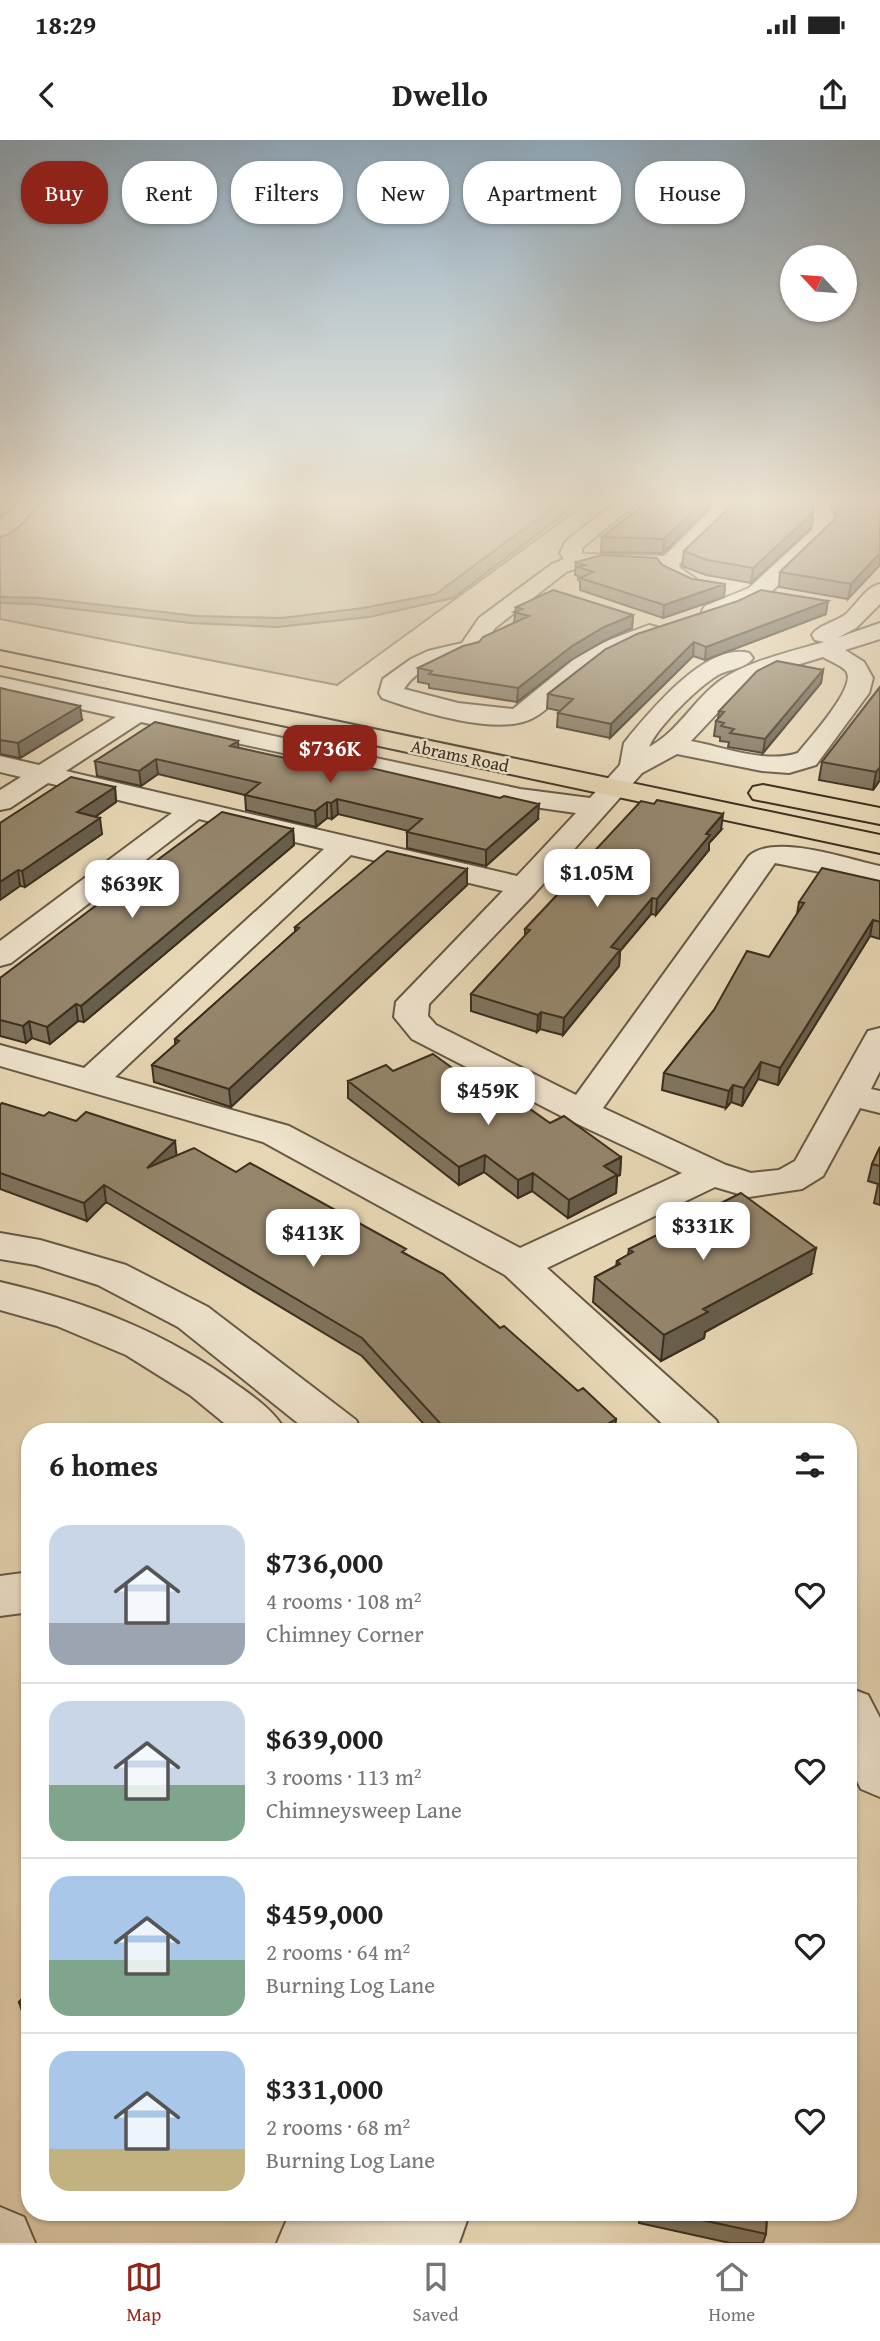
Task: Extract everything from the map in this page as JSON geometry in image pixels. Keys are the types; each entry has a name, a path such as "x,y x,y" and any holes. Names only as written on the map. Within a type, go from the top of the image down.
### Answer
{"main road":[{"path":"13,637 54,645"},
{"name":"Abrams Road","path":"0,658 611,781 880,844"},
{"name":"Abrams Road","path":"377,713 512,741"},
{"name":"Abrams Road","path":"611,781 715,783"},
{"path":"742,789 880,816"}],"street":[{"path":"517,600 487,623 470,648 435,654 391,684 391,693 488,716 507,718 522,715 570,673 596,655 627,640 742,600"},
{"path":"836,606 872,612"},
{"path":"872,612 837,631 742,657 710,670 673,701 524,887 413,1002 411,1017 424,1032 582,1112 713,1173 749,1185 788,1181 810,1168 864,1098 880,1038"},
{"path":"625,615 675,624"},
{"path":"0,684 520,797 611,781 673,745 738,680 769,666 880,630"},
{"path":"673,745 762,763 789,765 807,760 857,692 862,678 856,667 826,649"},
{"path":"0,802 137,714"},
{"path":"0,764 524,887"},
{"path":"0,956 194,808"},
{"path":"90,1081 346,844"},
{"path":"582,1112 759,862 767,855 783,854 880,875"},
{"path":"0,1055 276,1135 519,1265 690,1423"},
{"path":"519,1265 713,1173"},
{"path":"0,1246 40,1253 112,1275 193,1317 328,1423"},
{"path":"0,1296 99,1324 179,1365 253,1423"},
{"path":"0,1596 21,1593"},
{"path":"857,1727 880,1772"},
{"path":"310,2243 321,2221"},
{"path":"362,2221 405,2243"},
{"path":"425,2243 433,2221"}],"shaded area":[{"path":"0,600 453,600 337,685 0,619"},
{"path":"0,600 60,600 197,616 281,618 404,600 444,600 369,617 278,627 191,623 33,604 0,603"}],"building":[{"path":"531,600 585,600 633,615 604,627 572,646 518,688 429,674 432,671 418,668 463,646 479,642 483,637 529,616 514,612 522,609 516,607"},
{"path":"649,600 678,600 664,605"},
{"path":"738,601 828,601 706,647 694,642 611,724 558,713 573,699 548,694 606,649 637,634"},
{"path":"777,661 823,670 765,739 730,733 734,729 721,726 724,723 716,721 724,712 719,711 757,671"},
{"path":"880,687 880,767 876,772 822,762"},
{"path":"0,688 80,706 18,743 0,740"},
{"path":"155,722 238,741 230,746 309,763 319,756 500,798 504,796 539,804 486,850 407,832 422,819 337,799 331,803 327,802 315,811 245,795 260,783 156,759 139,771 95,761"},
{"path":"71,777 115,787 77,812 100,818 22,871 18,870 0,882 0,823"},
{"path":"657,800 723,814 706,834 710,835 657,899 652,898 611,947 620,950 564,1018 541,1012 538,1015 471,994 530,930 525,929 576,875 573,874 641,801 654,804"},
{"path":"222,812 293,829 81,1006 76,1004 47,1027 29,1021 23,1026 0,1020 0,978"},
{"path":"387,851 467,869 229,1089 152,1065 179,1041 175,1039 299,928 295,927"},
{"path":"822,868 880,881 880,922 873,920 780,1068 761,1062 744,1088 733,1085 729,1091 664,1073 714,1010 747,951 769,957 804,903 799,902"},
{"path":"433,1054 508,1108 520,1102 550,1123 564,1116 621,1157 604,1166 617,1175 569,1200 533,1173 518,1180 485,1155 459,1167 348,1081 386,1065 393,1071"},
{"path":"2,1103 44,1116 49,1112 76,1121 86,1112 175,1141 147,1168 194,1148 236,1172 250,1163 406,1249 402,1252 443,1274 500,1328 504,1326 578,1391 583,1388 616,1419 609,1423 440,1423 362,1338 104,1185 84,1203 0,1173"},
{"path":"880,1147 880,1166 872,1164"},
{"path":"741,1193 816,1248 703,1309 708,1312 664,1335 595,1277 620,1264 617,1261 633,1252 629,1249"},
{"path":"706,2221 767,2221 766,2234"}]}
